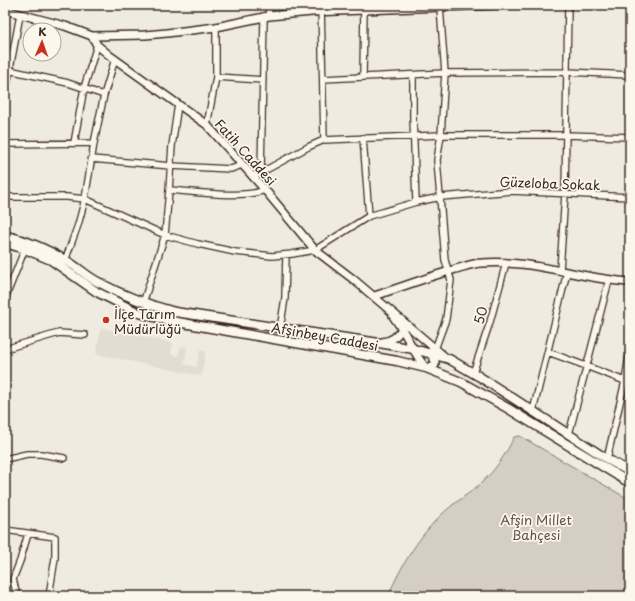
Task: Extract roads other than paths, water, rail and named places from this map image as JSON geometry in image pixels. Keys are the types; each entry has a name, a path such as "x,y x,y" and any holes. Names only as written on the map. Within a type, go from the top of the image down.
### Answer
{"main road":[{"name":"Afşinbey Caddesi","path":"5,236 70,263 99,283 144,303 174,312 433,351 474,373 607,459 630,472"},
{"name":"Afşinbey Caddesi","path":"5,243 26,245 51,260 97,292 140,313 166,320 397,361 426,368 461,382 509,409 630,483"}],"street":[{"path":"261,172 263,80 266,16 268,5"},
{"path":"8,9 20,15 50,21 92,36 145,35 216,27 266,16 321,8 364,10 494,5"},
{"path":"533,411 548,352 563,271 568,5"},
{"path":"388,307 414,349 418,359 426,368 435,366 433,351 446,319 451,280 448,272 442,234 441,197 437,160 441,135 445,73 440,7"},
{"path":"321,8 324,78 324,140"},
{"path":"363,77 364,10"},
{"path":"5,95 20,15"},
{"path":"208,125 216,77 216,27"},
{"name":"Fatih Caddesi","path":"92,36 97,45 115,59 208,125 315,250 388,307"},
{"path":"74,143 84,88 97,45"},
{"path":"70,263 66,258 85,200 94,143 104,96 115,59"},
{"path":"9,70 84,88 104,96"},
{"path":"324,78 445,73 567,72 630,75"},
{"path":"413,75 413,136 416,202"},
{"path":"216,77 263,80"},
{"path":"144,303 165,235 170,190 172,146 178,104"},
{"path":"253,177 324,140 441,135 566,135 630,137"},
{"path":"363,138 368,216"},
{"path":"5,144 94,143"},
{"path":"92,159 171,166 231,169 242,165"},
{"path":"170,190 235,194 257,193 265,190"},
{"name":"Güzeloba Sokak","path":"315,250 368,216 416,202 441,197 512,190 630,198"},
{"path":"5,197 67,197 85,200 165,235 235,252 272,256 315,250"},
{"path":"5,299 8,285 26,245"},
{"path":"280,329 285,298 286,255"},
{"path":"375,296 448,272 481,263 506,263 630,282"},
{"name":"50","path":"474,373 495,307 506,263"},
{"path":"569,434 610,280"},
{"path":"388,307 433,351"},
{"path":"379,343 389,342 395,339 402,330"},
{"path":"5,349 59,333 85,335"},
{"path":"607,459 627,382 630,349"},
{"path":"548,352 627,382"},
{"path":"5,459 27,454 41,454 64,458"},
{"path":"5,530 56,537 53,578 49,596"},
{"path":"17,596 14,578 28,534"}],"place":[{"name":"İlçe Tarım Müdürlüğü","path":"106,320"}],"park label":[{"name":"Afşin Millet Bahçesi","path":"536,526"}]}
